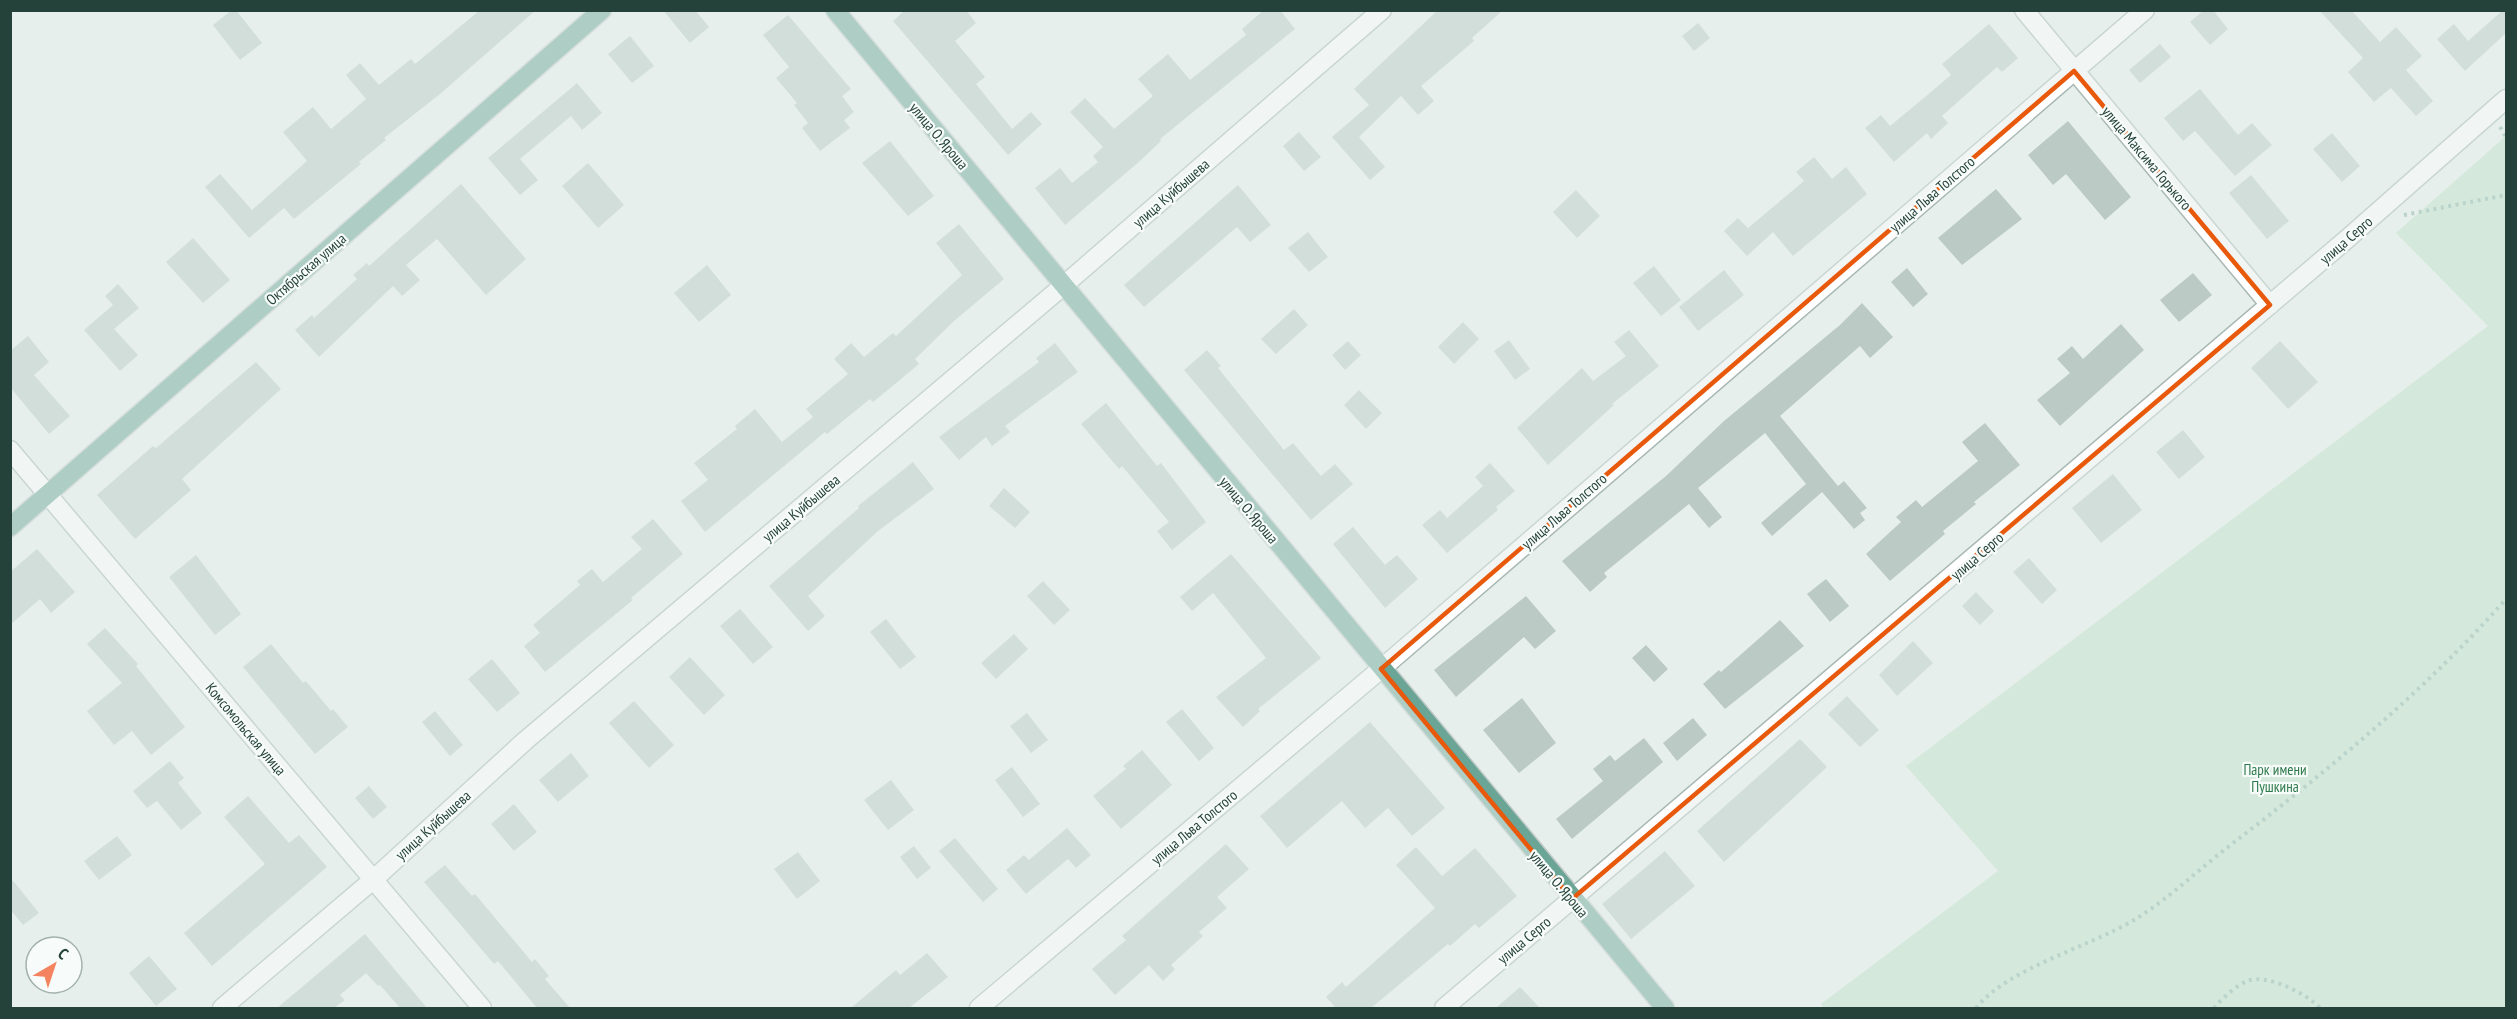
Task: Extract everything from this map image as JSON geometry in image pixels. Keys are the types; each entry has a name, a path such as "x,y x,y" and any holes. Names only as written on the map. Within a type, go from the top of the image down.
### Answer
{"main road":[{"name":"Октябрьская улица","path":"10,527 602,10"},
{"name":"улица О. Яроша","path":"835,10 1572,899 1665,1008"}],"street":[{"name":"улица Куйбышева","path":"222,1008 374,879 535,733 1063,286 1382,10"},
{"name":"улица Максима Горького","path":"2024,10 2270,305"},
{"name":"улица Льва Толстого","path":"979,1008 1381,669 2145,10"},
{"name":"улица Серго","path":"1444,1008 2270,305 2506,99"},
{"name":"Комсомольская улица","path":"10,450 482,1008"}],"path":[{"path":"2499,127 2506,137"},
{"path":"2401,215 2506,195"},
{"path":"1976,1008 1985,998 2030,970 2135,919 2293,797 2468,643 2506,599"},
{"path":"2214,1008 2224,996 2249,980 2280,983 2313,1001 2320,1008"}],"highlighted area":[{"path":"2074,71 2270,305 1572,899 1381,669"}],"green space":[{"name":"Парк имени Пушкина","path":"2506,136 2506,1008 1824,1008 1821,1004 1998,871 1906,766 2488,326 2396,233"}],"building":[{"path":"232,10 236,10 262,43 240,60 213,25"},
{"path":"480,10 536,10 440,94 384,138 386,140 359,162 361,164 294,219 284,208 249,238 205,187 220,174 252,210 307,161 283,132 313,107 331,129 366,99 346,75 360,63 379,85 411,59 415,64"},
{"path":"663,10 695,10 709,27 690,43"},
{"path":"905,10 966,10 976,23 955,41 985,77 976,84 1012,129 1031,112 1042,124 1008,155 893,21"},
{"path":"1264,10 1280,10 1295,29 1160,139 1161,141 1140,161 1065,225 1035,188 1060,168 1072,183 1098,162 1093,156 1103,147 1070,112 1085,98 1114,129 1153,96 1138,79 1168,54 1190,80 1246,35 1242,29"},
{"path":"1438,10 1503,10 1472,38 1474,41 1421,86 1434,101 1418,115 1401,96 1359,137 1385,167 1370,180 1332,137 1369,105 1354,89"},
{"path":"2204,10 2213,10 2228,29 2210,45 2190,22"},
{"path":"2319,10 2351,10 2380,42 2396,27 2422,56 2406,70 2433,101 2416,116 2391,88 2374,102 2348,72 2363,58"},
{"path":"2503,10 2506,10 2506,33 2465,71 2437,39 2454,24 2468,41"},
{"path":"788,15 851,89 842,96 854,112 844,120 850,128 820,151 802,128 808,123 794,105 797,103 776,78 789,67 763,35"},
{"path":"1698,23 1710,38 1694,51 1682,36"},
{"path":"1989,24 2018,58 2002,72 1997,67 1942,116 1948,123 1931,139 1927,133 1894,162 1865,128 1881,115 1890,126 1925,97 1951,75 1942,64"},
{"path":"630,36 654,66 632,83 608,54"},
{"path":"2160,44 2171,57 2140,83 2129,70"},
{"path":"577,83 602,113 582,130 571,116 520,159 538,180 520,195 488,158"},
{"path":"2200,89 2238,135 2252,123 2272,145 2235,176 2195,131 2183,141 2164,118"},
{"path":"2068,121 2131,197 2105,220 2066,174 2053,185 2028,155"},
{"path":"1299,132 1321,157 1304,171 1283,146"},
{"path":"2332,133 2360,166 2342,182 2313,149"},
{"path":"890,141 934,196 908,216 862,163"},
{"path":"1814,157 1832,179 1846,167 1867,194 1793,256 1773,232 1747,256 1724,231 1738,218 1748,228 1804,181 1796,172"},
{"path":"588,163 624,205 598,228 562,186"},
{"path":"2251,175 2289,221 2267,239 2229,193"},
{"path":"461,184 526,259 486,295 437,239 406,265 420,280 402,296 393,286 319,357 295,330 312,315 314,318 357,279 353,275 367,263 369,266"},
{"path":"1238,185 1271,225 1250,242 1237,227 1144,307 1124,285"},
{"path":"1996,189 2022,219 1962,265 1938,238"},
{"path":"1576,190 1600,216 1577,238 1553,212"},
{"path":"959,224 1004,279 954,321 915,359 919,364 873,402 870,399 827,434 825,432 705,532 681,501 708,480 694,463 737,429 735,426 755,409 782,442 813,417 806,409 848,374 834,359 851,343 864,357 893,333 896,336 962,275 936,243"},
{"path":"1308,232 1328,257 1309,272 1288,248"},
{"path":"193,238 230,280 203,303 166,262"},
{"path":"707,265 731,295 699,322 674,293"},
{"path":"1654,266 1681,300 1661,316 1633,283"},
{"path":"1907,268 1928,294 1913,307 1891,282"},
{"path":"1724,270 1744,295 1698,331 1679,307"},
{"path":"2193,273 2212,295 2179,322 2160,300"},
{"path":"118,284 139,308 114,329 138,355 120,371 84,330 113,305 105,296"},
{"path":"1862,303 1893,337 1870,358 1860,346 1780,416 1838,486 1844,481 1867,508 1860,513 1865,520 1854,529 1822,492 1772,536 1761,523 1806,484 1765,433 1698,488 1722,517 1709,528 1689,504 1604,573 1607,577 1590,592 1562,561 1666,476 1724,421 1840,325"},
{"path":"1294,309 1308,325 1276,354 1261,339"},
{"path":"1463,322 1479,339 1454,364 1438,347"},
{"path":"2121,324 2144,350 2060,426 2037,400 2070,373 2057,359 2072,346 2083,359"},
{"path":"1629,330 1659,366 1612,404 1614,405 1548,465 1517,428 1582,368 1593,381 1626,356 1614,342"},
{"path":"28,336 49,362 34,375 70,416 49,434 10,387 10,351"},
{"path":"1509,340 1530,369 1515,380 1494,351"},
{"path":"1348,341 1361,355 1345,370 1332,355"},
{"path":"2280,341 2318,382 2288,409 2251,368"},
{"path":"1055,343 1078,372 1005,426 1010,432 992,446 986,437 959,460 939,437 1039,362 1036,358"},
{"path":"1207,350 1221,366 1218,368 1284,450 1293,443 1321,476 1335,464 1353,484 1311,520 1184,370"},
{"path":"256,362 281,389 182,479 191,490 135,539 97,495 153,446 156,448"},
{"path":"1359,390 1382,413 1366,429 1344,405"},
{"path":"1106,403 1157,466 1161,463 1206,522 1172,550 1157,531 1169,522 1122,466 1119,469 1081,424"},
{"path":"1985,423 2020,465 1974,502 1976,504 1943,531 1945,534 1890,581 1866,554 1901,522 1896,517 1916,500 1922,507 1978,461 1962,442"},
{"path":"2183,430 2205,457 2179,479 2156,452"},
{"path":"913,462 934,489 878,531 808,596 825,616 808,631 769,586 859,508 858,506"},
{"path":"1490,463 1515,491 1496,507 1498,510 1447,553 1422,525 1440,510 1447,518 1483,486 1475,477"},
{"path":"2113,474 2142,510 2101,543 2072,508"},
{"path":"1004,488 1030,512 1015,528 989,506"},
{"path":"653,519 683,554 631,598 633,600 545,672 524,646 540,633 533,625 580,585 577,581 592,569 603,582 642,549 631,537"},
{"path":"1353,527 1385,565 1397,555 1418,579 1385,608 1333,544"},
{"path":"37,549 75,592 51,613 40,599 10,625 10,572"},
{"path":"1231,554 1321,658 1258,709 1260,711 1243,727 1216,697 1266,658 1213,593 1192,611 1180,597"},
{"path":"196,555 241,614 215,635 169,577"},
{"path":"2029,558 2057,590 2042,604 2013,572"},
{"path":"1826,579 1849,606 1830,622 1807,594"},
{"path":"1043,581 1070,610 1054,625 1027,596"},
{"path":"1976,592 1994,611 1980,625 1962,606"},
{"path":"1526,596 1556,631 1535,649 1524,637 1456,697 1434,670"},
{"path":"740,609 773,647 753,664 720,626"},
{"path":"886,619 916,657 900,669 870,632"},
{"path":"1780,620 1804,646 1725,709 1703,684 1719,670 1721,672"},
{"path":"105,628 138,664 136,666 185,727 151,755 132,731 114,745 87,711 122,683 87,644"},
{"path":"1014,634 1028,649 996,679 981,663"},
{"path":"1913,641 1933,663 1897,696 1879,675"},
{"path":"271,644 303,683 306,681 348,727 315,754 243,667"},
{"path":"1646,645 1668,669 1654,682 1632,658"},
{"path":"690,657 725,695 704,715 669,677"},
{"path":"492,659 520,693 497,712 468,679"},
{"path":"1847,696 1879,730 1860,747 1828,714"},
{"path":"1522,698 1556,743 1519,773 1483,730"},
{"path":"634,701 674,745 649,768 609,723"},
{"path":"1182,709 1214,748 1199,761 1166,722"},
{"path":"435,711 463,745 450,756 422,722"},
{"path":"1027,713 1048,740 1031,753 1010,726"},
{"path":"1693,718 1707,735 1677,761 1663,743"},
{"path":"1370,722 1445,808 1412,836 1388,808 1365,828 1342,801 1287,848 1260,816"},
{"path":"1644,738 1663,762 1572,839 1556,819 1603,781 1593,769 1610,755 1615,761"},
{"path":"1800,739 1827,767 1724,862 1697,831"},
{"path":"1142,750 1172,785 1121,829 1093,796 1126,769 1123,766"},
{"path":"571,753 589,776 558,802 539,780"},
{"path":"170,761 184,778 178,783 202,813 181,830 157,801 147,808 133,791"},
{"path":"1012,767 1040,804 1023,817 995,780"},
{"path":"891,780 914,810 888,830 864,800"},
{"path":"369,786 387,807 373,819 355,798"},
{"path":"248,796 289,843 299,835 327,867 212,966 184,933 265,864 224,817"},
{"path":"514,804 537,832 514,851 491,824"},
{"path":"1067,828 1091,855 1076,868 1068,859 1026,894 1006,870 1024,855 1029,860"},
{"path":"117,836 132,855 99,880 84,861"},
{"path":"955,838 998,889 983,902 939,851"},
{"path":"1226,844 1249,869 1217,897 1227,908 1199,932 1203,936 1171,965 1175,969 1163,981 1149,965 1115,995 1092,969 1126,940 1122,936"},
{"path":"914,846 931,868 917,879 900,857"},
{"path":"1416,847 1442,876 1475,848 1517,896 1479,928 1475,924 1450,946 1448,944 1371,1008 1336,1008 1326,997 1342,982 1346,987 1435,908 1396,865"},
{"path":"1665,851 1695,886 1631,939 1602,904"},
{"path":"798,852 820,881 797,899 774,869"},
{"path":"445,865 472,896 475,894 532,962 535,959 549,976 545,979 570,1008 537,1008 498,961 494,964 424,882"},
{"path":"10,877 39,913 23,925 10,909"},
{"path":"365,934 427,1008 400,1008 366,973 340,995 345,1000 334,1008 277,1008"},
{"path":"927,953 948,977 909,1008 851,1008 896,970 900,975"},
{"path":"149,956 177,989 156,1006 129,973"},
{"path":"1520,987 1540,1008 1496,1008"}]}
